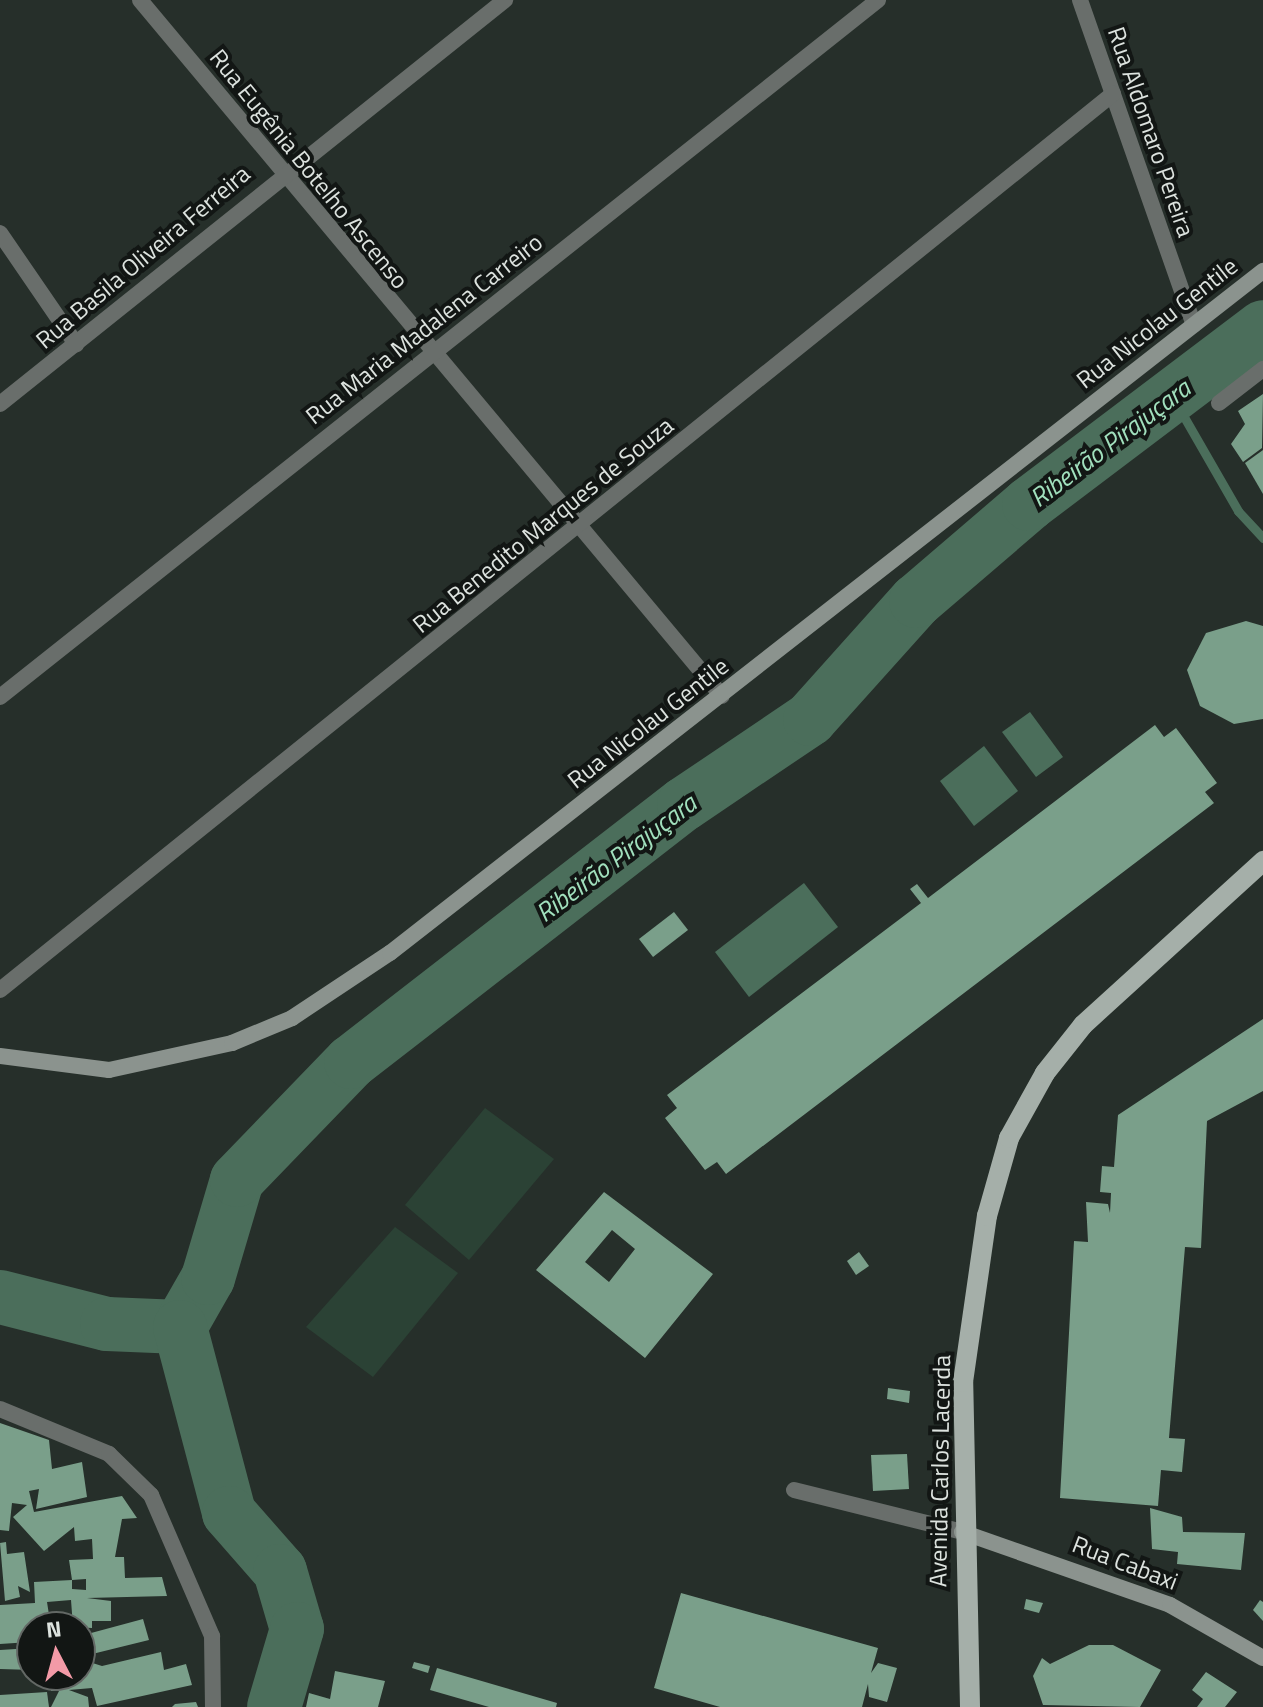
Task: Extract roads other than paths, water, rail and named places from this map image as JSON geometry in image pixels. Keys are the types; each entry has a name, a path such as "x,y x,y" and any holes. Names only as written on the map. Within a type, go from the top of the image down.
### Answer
{"main road":[{"name":"Avenida Carlos Lacerda","path":"970,1707 962,1532 964,1369 987,1216 1009,1138 1045,1073 1083,1025 1263,861"}],"street":[{"name":"Rua Eugênia Botelho Ascenso","path":"140,0 430,355 581,526 722,696"},
{"name":"Rua Basila Oliveira Ferreira","path":"0,404 281,174 505,0"},
{"name":"Rua Maria Madalena Carreiro","path":"0,697 878,0"},
{"name":"Rua Aldomaro Pereira","path":"1080,0 1194,325"},
{"name":"Rua Benedito Marques de Souza","path":"0,990 581,526 1113,94"},
{"path":"0,233 76,344"},
{"name":"Rua Nicolau Gentile","path":"0,1056 109,1070 232,1043 292,1018 390,953 1263,271"},
{"path":"1219,403 1263,369"},
{"path":"0,1409 109,1454 151,1495 212,1636 213,1707"},
{"path":"794,1490 962,1532"},
{"name":"Rua Cabaxi","path":"962,1532 1170,1605 1263,1658"}],"waterway":[{"name":"Ribeirão Pirajuçara","path":"0,1297 107,1324 180,1327 208,1278 237,1180 351,1062 684,804 810,719 916,601 1029,504 1263,327"},
{"path":"1172,396 1238,511 1263,538"},
{"path":"180,1327 229,1513 280,1571 297,1629 274,1707"}]}
